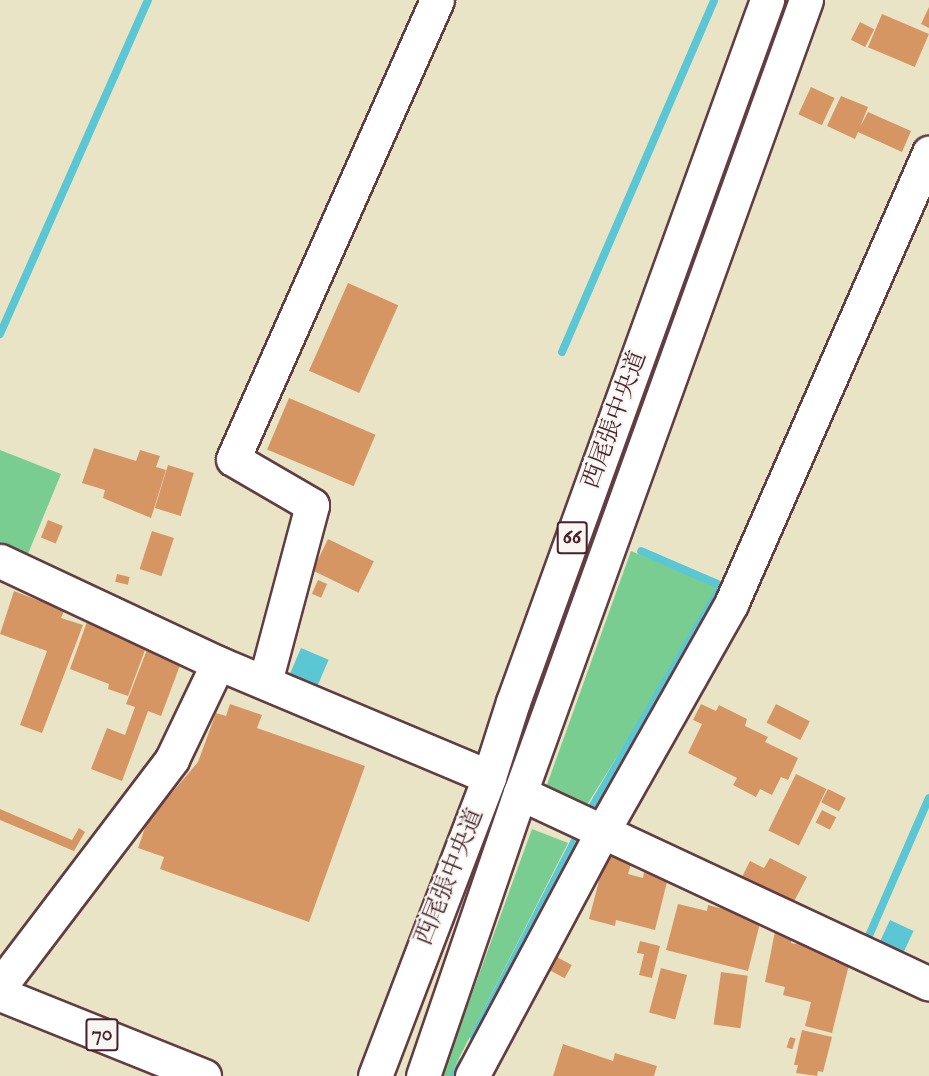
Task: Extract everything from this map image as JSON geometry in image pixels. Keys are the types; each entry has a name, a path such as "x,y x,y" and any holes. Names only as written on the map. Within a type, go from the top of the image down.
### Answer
{"street":[{"path":"265,682 312,505 233,459 437,0"},
{"name":"西尾張中央道","path":"375,1076 489,777 513,702 767,0"},
{"name":"西尾張中央道","path":"423,1076 520,793 806,0"},
{"path":"472,1076 601,834 730,604 929,153"},
{"path":"0,561 218,663 489,777"},
{"path":"0,986 172,759 218,663"},
{"path":"520,793 601,834 929,984"},
{"name":"70","path":"0,994 204,1076"}],"green space":[{"path":"0,450 61,474 25,561 0,549"},
{"path":"631,551 722,589 580,816 544,793"},
{"path":"532,829 568,843 450,1076 442,1076"}],"water":[{"path":"301,648 329,660 317,687 289,676"},
{"path":"890,920 914,931 902,956 878,945"}],"building":[{"path":"929,7 929,28 921,24"},
{"path":"882,14 929,34 915,67 868,47"},
{"path":"860,22 874,29 865,47 851,40"},
{"path":"811,87 835,98 822,125 798,114"},
{"path":"841,96 868,107 860,127 868,112 911,131 902,152 858,132 855,139 827,126"},
{"path":"348,283 398,305 359,393 309,371"},
{"path":"289,398 376,435 354,486 267,450"},
{"path":"94,448 136,461 140,450 160,456 156,467 166,470 151,518 103,498 105,490 82,483"},
{"path":"168,465 194,473 181,516 155,508"},
{"path":"48,520 63,526 56,544 41,538"},
{"path":"152,531 174,538 162,576 140,569"},
{"path":"328,539 374,561 358,593 313,570"},
{"path":"117,574 130,577 128,585 115,582"},
{"path":"318,580 327,584 321,598 312,594"},
{"path":"14,591 40,601 43,595 67,604 61,618 83,625 42,733 20,725 47,651 0,634"},
{"path":"88,619 148,642 128,696 108,689 109,684 70,669"},
{"path":"148,647 182,660 161,716 148,711 122,781 91,769 107,728 125,735 135,707 126,704"},
{"path":"230,704 262,715 257,728 365,766 309,922 160,869 164,857 138,848 147,822 198,762 216,713 226,716"},
{"path":"701,704 716,711 719,705 747,719 745,726 768,737 765,742 798,758 788,780 781,777 772,795 760,789 756,797 733,785 737,778 688,753 702,724 693,720"},
{"path":"776,704 810,721 800,740 766,723"},
{"path":"796,774 827,789 799,846 768,831"},
{"path":"828,789 846,798 839,811 821,802"},
{"path":"0,809 72,840 79,828 85,832 74,851 0,820"},
{"path":"822,810 836,817 830,830 816,822"},
{"path":"606,854 632,861 628,874 643,878 644,872 668,878 655,930 616,920 615,926 589,919"},
{"path":"770,858 807,877 791,907 740,881 750,861 764,868"},
{"path":"678,904 707,911 708,905 761,919 748,971 666,950"},
{"path":"776,926 794,931 791,943 796,944 798,936 835,953 833,961 849,965 832,1033 805,1026 811,1002 783,995 785,987 765,982"},
{"path":"640,941 660,946 652,978 639,975 644,954 637,953"},
{"path":"555,956 572,965 565,978 548,969"},
{"path":"661,968 687,975 675,1019 649,1012"},
{"path":"721,972 748,976 740,1028 714,1024"},
{"path":"802,1030 832,1037 823,1072 818,1071 817,1076 796,1073 798,1065 794,1065"},
{"path":"790,1037 796,1039 792,1049 787,1047"},
{"path":"563,1044 613,1061 615,1053 657,1066 654,1076 553,1076"}],"waterway":[{"path":"0,334 148,0"},
{"path":"562,352 714,0"},
{"path":"588,814 722,586 641,551"},
{"path":"865,945 929,798"},
{"path":"474,1037 577,837"},
{"path":"454,1076 462,1062"}]}
